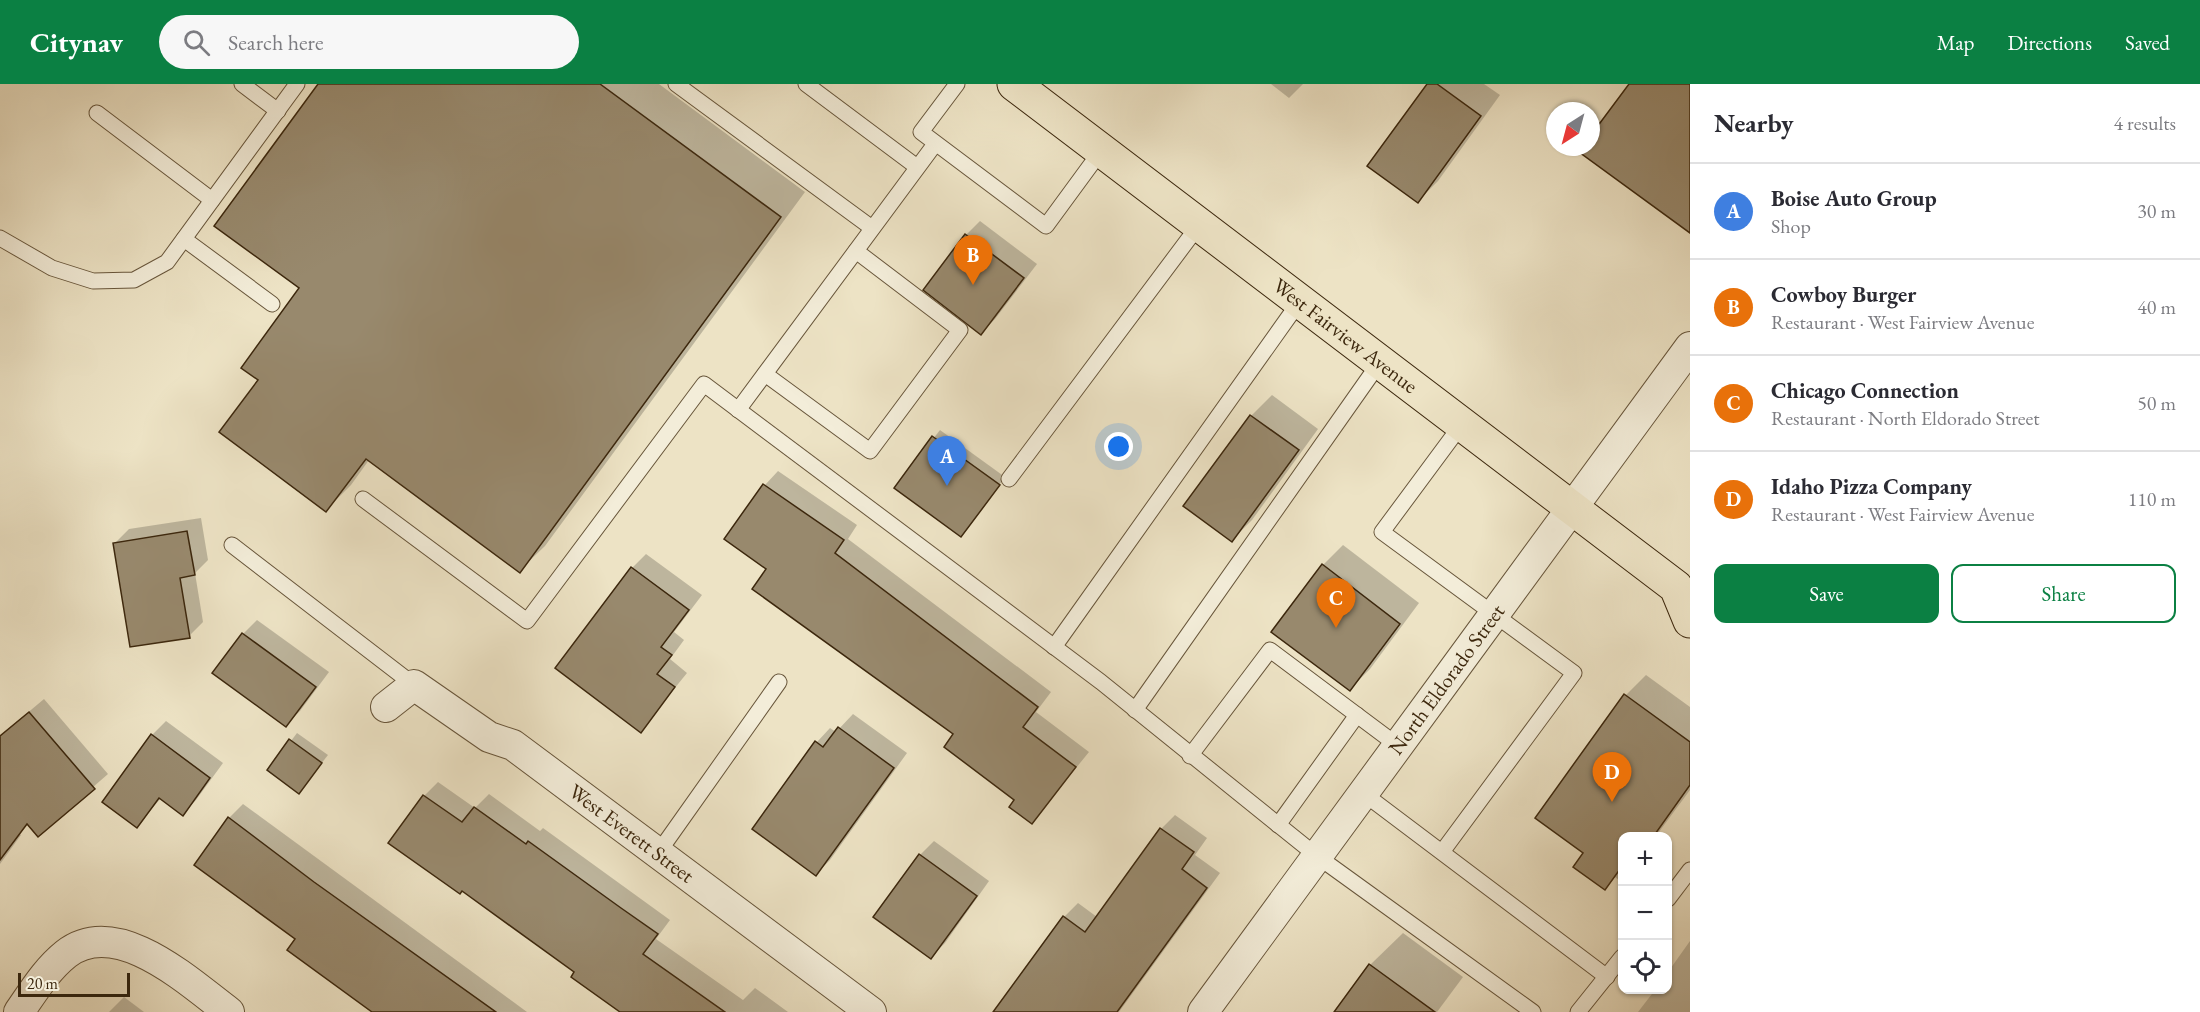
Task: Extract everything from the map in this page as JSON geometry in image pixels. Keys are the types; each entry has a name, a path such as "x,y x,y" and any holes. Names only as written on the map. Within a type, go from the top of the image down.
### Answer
{"main road":[{"name":"West Fairview Avenue","path":"1014,84 1573,509 1683,587 1690,621"}],"street":[{"name":"North Eldorado Street","path":"1203,1012 1397,746 1496,616 1690,347"},
{"path":"386,707 414,685"},
{"name":"West Everett Street","path":"414,685 489,737 513,745 871,1012"},
{"path":"19,1012 49,970 68,952 96,942 127,947 160,960 229,1012"}],"lane":[{"path":"242,84 278,111"},
{"path":"0,238 52,268 93,281 134,280 167,262 297,84"},
{"path":"676,84 872,228"},
{"path":"806,84 917,167"},
{"path":"957,84 921,132 1046,226 1101,151"},
{"path":"97,113 212,200"},
{"path":"738,410 935,144"},
{"path":"1009,479 1199,225"},
{"path":"184,238 272,304"},
{"path":"765,374 870,451 960,330 856,251"},
{"path":"1054,647 1300,301"},
{"path":"1135,710 1380,362"},
{"path":"363,499 527,621 704,384 1054,647 1317,856 1533,1012"},
{"path":"1442,852 1574,673 1382,532 1462,424"},
{"path":"232,545 414,685"},
{"path":"1190,756 1270,650 1397,746"},
{"path":"658,853 779,682"},
{"path":"1278,825 1357,715"},
{"path":"1363,794 1607,977"},
{"path":"1672,894 1690,870"},
{"path":"1581,1011 1618,963"}],"building":[{"path":"318,84 600,84 781,217 520,573 366,459 326,512 219,432 258,380 241,368 299,288 214,226"},
{"path":"1427,84 1437,84 1481,116 1418,203 1367,166"},
{"path":"1629,84 1690,84 1690,233 1584,156 1600,156 1600,123"},
{"path":"965,234 1024,278 981,335 923,290"},
{"path":"1250,415 1299,450 1232,542 1183,506"},
{"path":"932,436 1000,485 961,537 894,488"},
{"path":"763,484 844,540 835,553 1038,707 1023,727 1076,767 1032,824 1009,807 1014,800 944,747 953,734 752,589 766,569 724,539"},
{"path":"187,531 195,575 180,578 190,638 130,647 113,543"},
{"path":"1322,564 1400,624 1350,691 1271,632"},
{"path":"631,567 689,610 661,647 672,655 657,674 675,687 641,733 555,668"},
{"path":"242,633 316,687 286,727 212,673"},
{"path":"1624,694 1690,742 1690,785 1657,832 1618,832 1618,872 1605,890 1573,867 1583,853 1535,818"},
{"path":"29,712 95,789 38,837 27,824 0,860 0,736"},
{"path":"838,727 894,768 816,876 752,829 815,741 823,747"},
{"path":"151,734 210,778 183,816 159,798 137,828 102,802"},
{"path":"289,739 322,763 299,794 267,770"},
{"path":"423,795 462,822 474,807 526,844 528,841 658,934 643,954 725,1012 620,1012 571,977 574,972 462,891 460,894 388,843"},
{"path":"228,817 314,882 496,1012 372,1012 287,950 295,939 194,865"},
{"path":"1160,828 1194,852 1182,869 1207,888 1117,1012 993,1012 1063,916 1085,932"},
{"path":"919,854 977,896 931,959 873,917"},
{"path":"1369,964 1435,1012 1334,1012"}],"place":[{"name":"Cowboy Burger","path":"973,285"},
{"name":"Boise Auto Group","path":"947,486"},
{"name":"Chicago Connection","path":"1336,628"},
{"name":"Idaho Pizza Company","path":"1612,802"}]}
